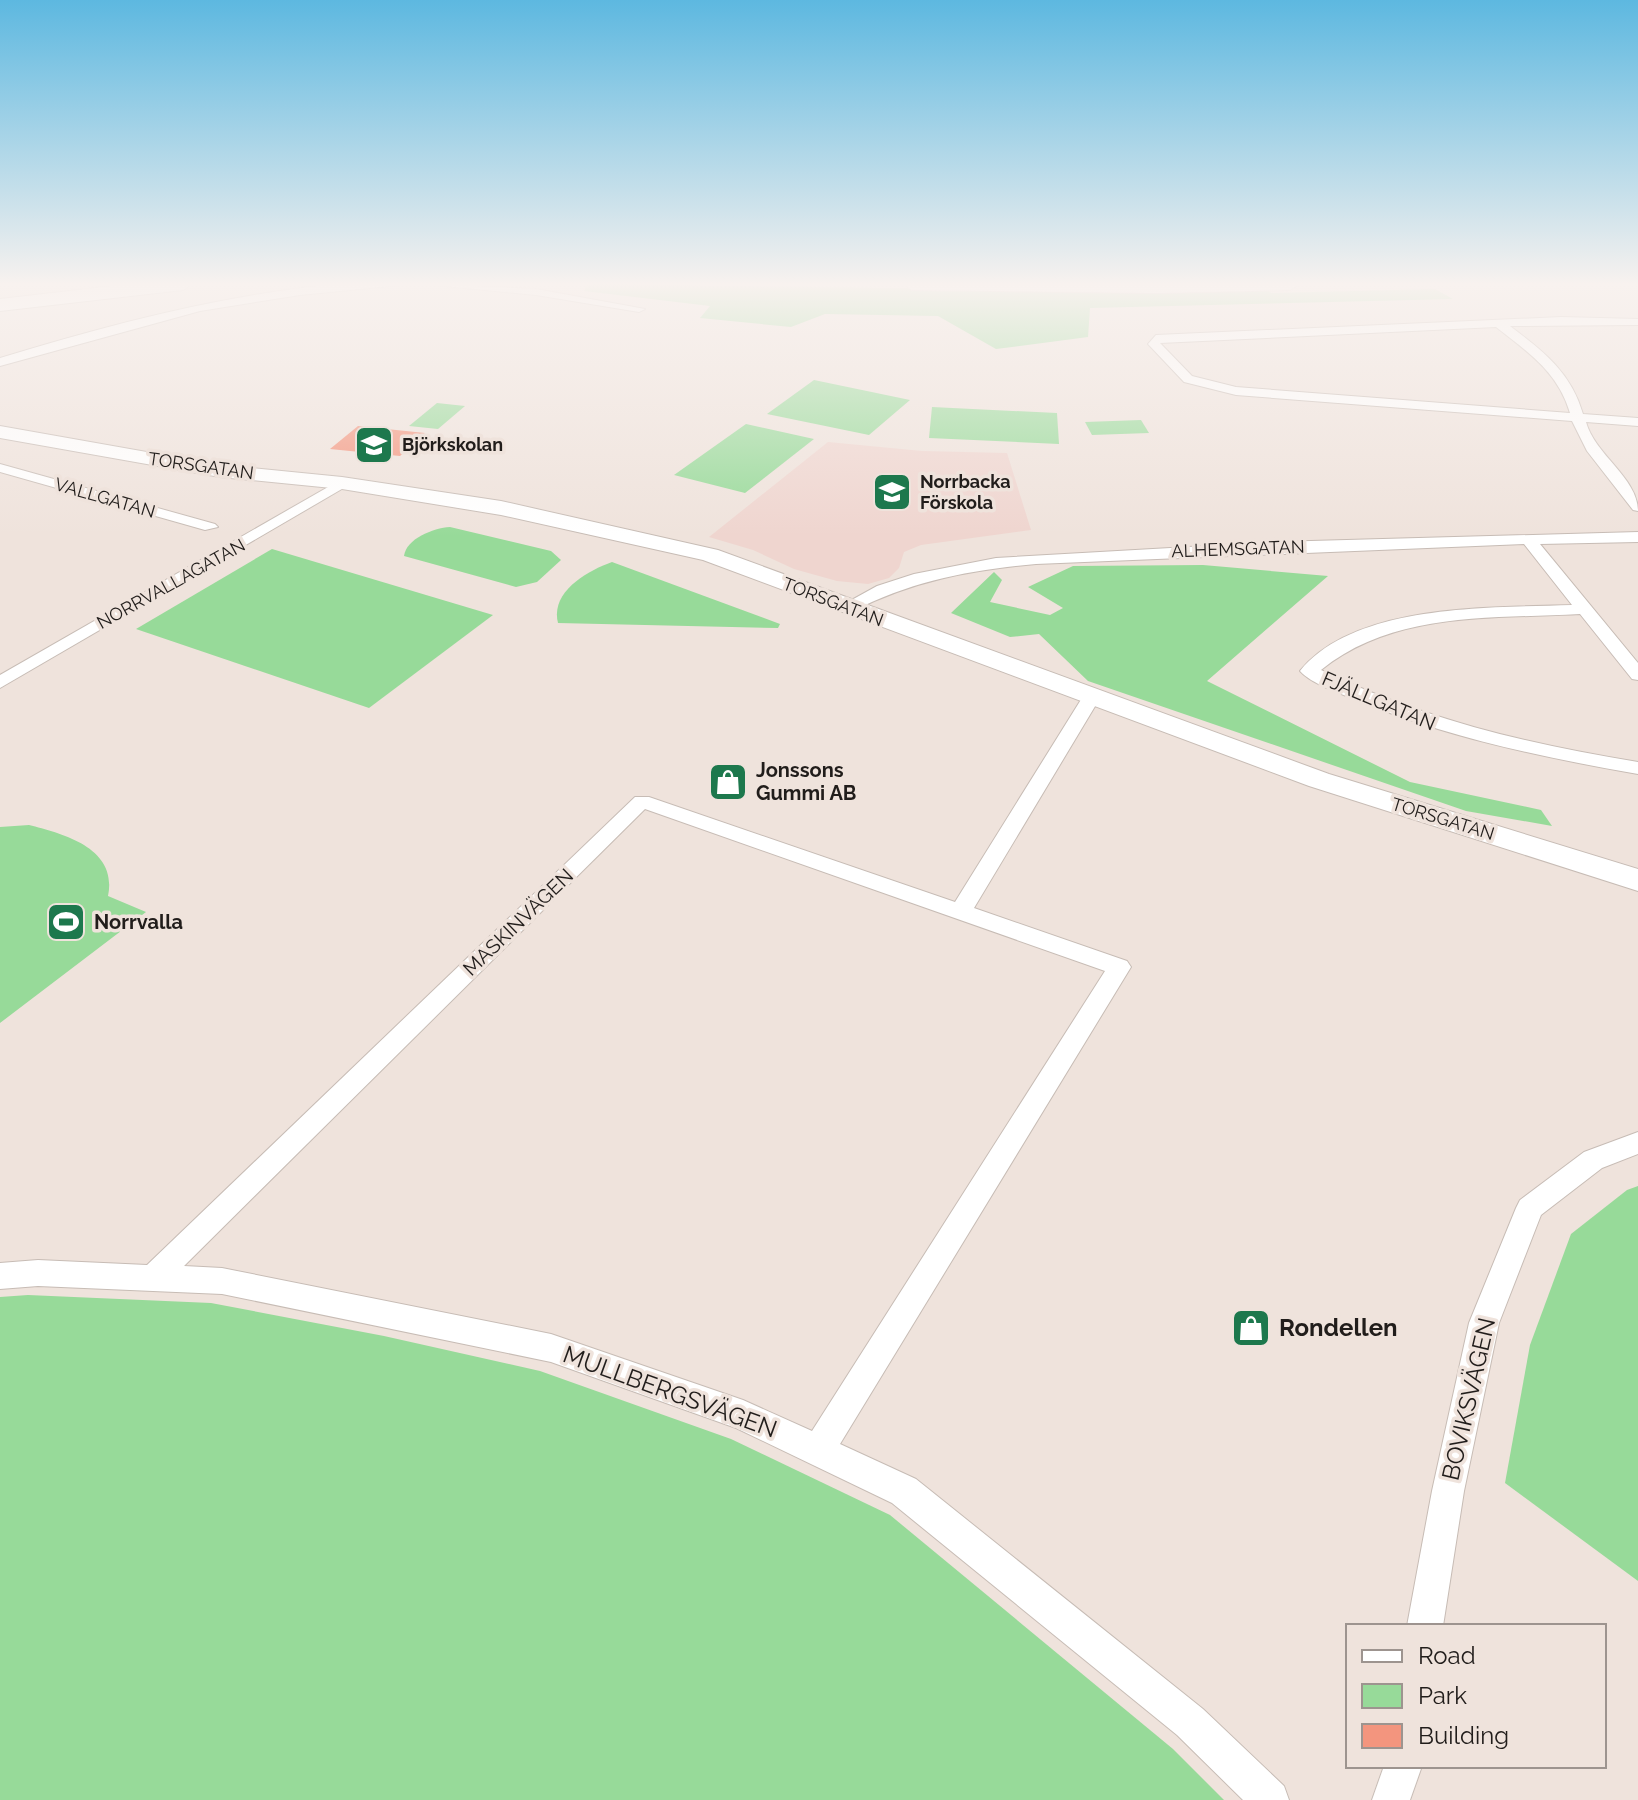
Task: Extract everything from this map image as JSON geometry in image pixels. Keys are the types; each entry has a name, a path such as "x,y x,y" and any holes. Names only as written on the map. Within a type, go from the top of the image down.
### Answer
{"main road":[{"name":"TORSGATAN","path":"0,432 87,450 220,471 342,483 501,508 710,555 1319,780 1638,880"}],"street":[{"path":"1174,368 1188,379 1210,387 1638,422"},
{"path":"1553,368 1570,391 1578,419 1594,451 1638,507"},
{"name":"VALLGATAN","path":"0,468 210,527"},
{"name":"NORRVALLAGATAN","path":"0,683 342,483"},
{"name":"ALHEMSGATAN","path":"847,607 895,584 989,562 1218,549 1638,537"},
{"path":"1528,539 1638,675"},
{"name":"FJÄLLGATAN","path":"1585,609 1421,617 1341,645 1309,671 1340,687 1459,734 1638,768"},
{"path":"0,664 20,672"},
{"path":"961,911 1091,698"},
{"name":"MASKINVÄGEN","path":"153,1278 642,801 1119,967 849,1397 819,1450"},
{"name":"BOVIKSVÄGEN","path":"1425,1624 1448,1491 1484,1323 1530,1208 1593,1160 1638,1143"},
{"name":"MULLBERGSVÄGEN","path":"0,1276 38,1273 222,1281 551,1348 743,1415 904,1491 1190,1722 1270,1800"},
{"path":"1391,1800 1402,1768"}],"shaded area":[{"name":"Norrbacka Förskola","path":"828,442 922,451 1007,453 1031,530 921,545 904,552 899,568 889,578 868,584 837,581 794,569 753,550 709,537"}],"green space":[{"path":"814,380 910,400 869,435 767,414"},
{"path":"437,403 465,406 438,429 409,426"},
{"path":"932,407 1057,413 1059,444 929,438"},
{"path":"1141,420 1149,433 1092,435 1085,422"},
{"path":"746,424 814,439 745,493 674,475"},
{"path":"450,527 551,551 561,560 537,582 516,587 404,556 410,544 421,536"},
{"path":"272,549 493,615 369,708 136,629"},
{"path":"612,562 780,624 778,628 558,623 557,612 565,592 582,577"},
{"path":"1203,565 1328,576 1207,681 1410,782 1541,810 1552,826 1466,811 1088,681 1039,634 1010,637 951,613 994,572 1002,580 990,602 1050,615 1063,608 1028,587 1073,566"},
{"name":"Norrvalla","path":"29,825 58,833 85,846 105,866 109,880 108,896 146,912 0,1023 0,827"},
{"path":"1638,1186 1638,1581 1505,1483 1530,1345 1571,1234 1627,1190"},
{"path":"28,1295 211,1303 384,1336 540,1371 731,1439 890,1515 1173,1749 1224,1800 0,1800 0,1297"}],"building":[{"name":"Björkskolan","path":"358,426 425,433 400,456 330,449"}],"place":[{"name":"Björkskolan","path":"374,445"},
{"name":"Norrbacka Förskola","path":"892,492"},
{"name":"Jonssons Gummi AB","path":"728,782"},
{"name":"Norrvalla","path":"66,922"},
{"name":"Rondellen","path":"1251,1328"}]}
